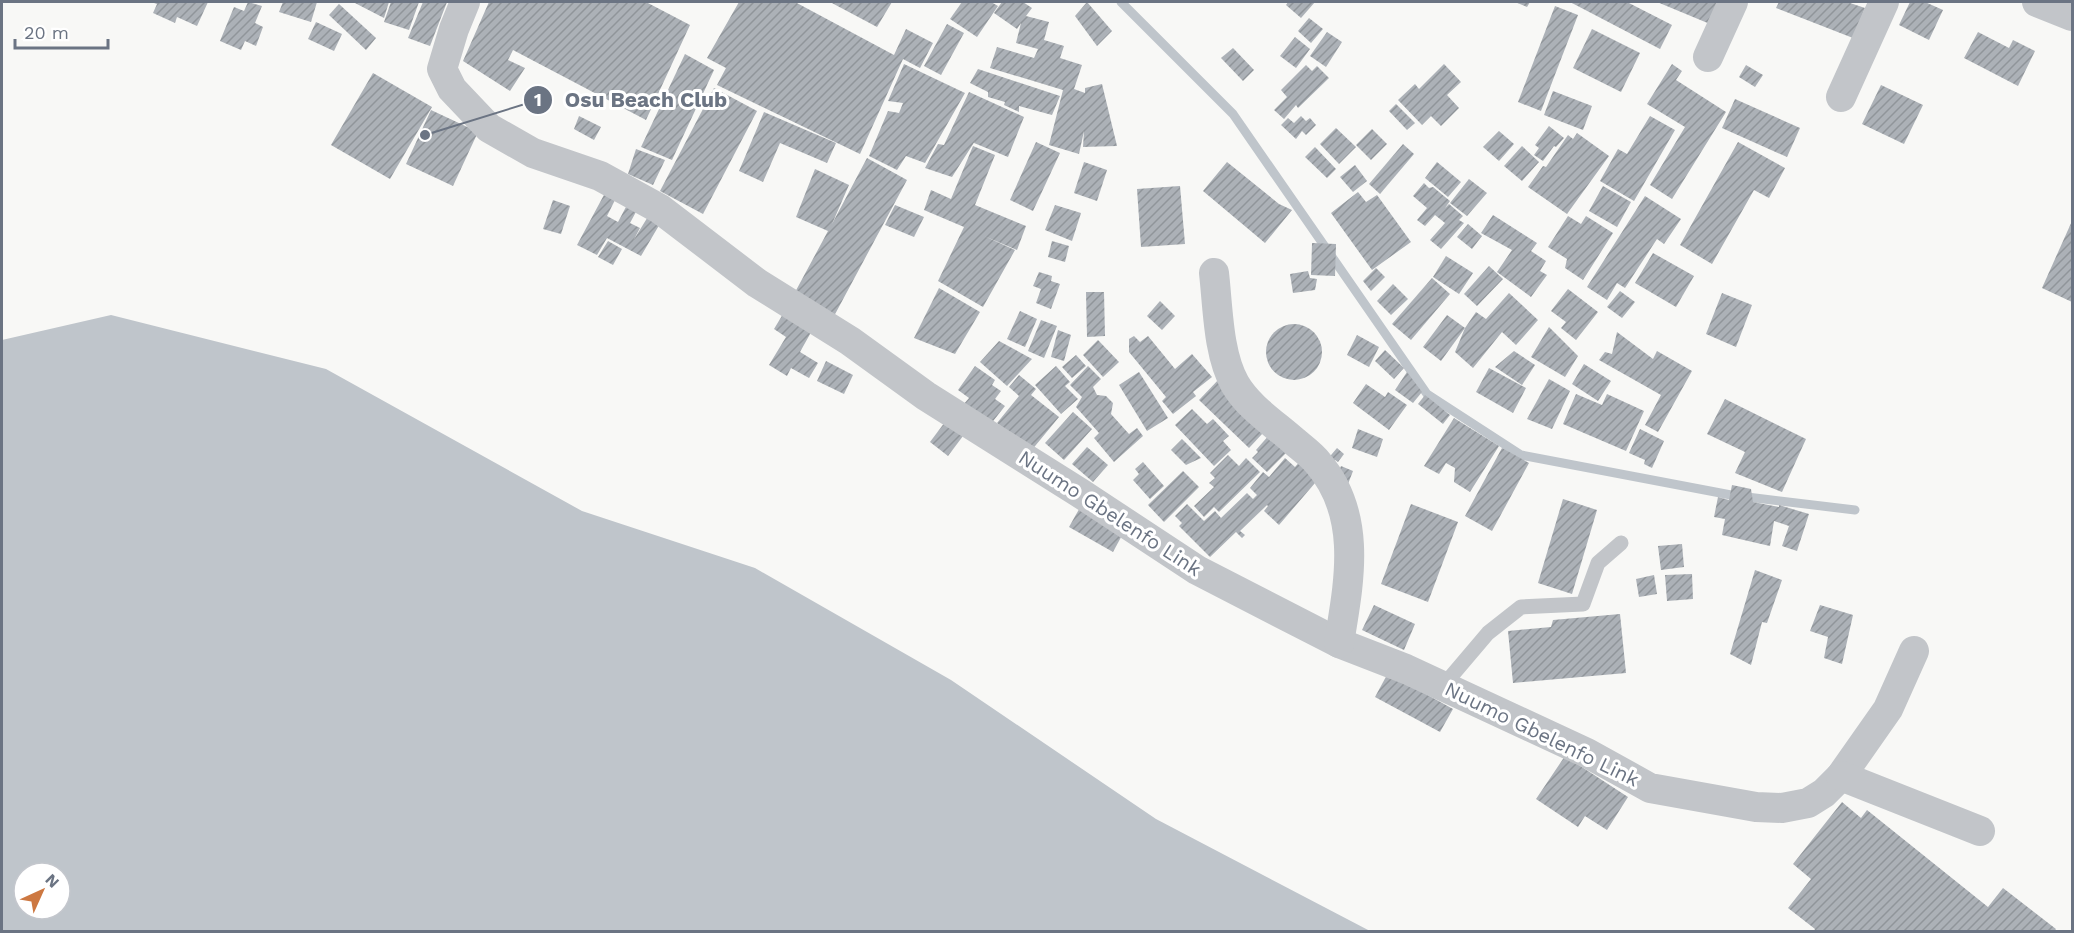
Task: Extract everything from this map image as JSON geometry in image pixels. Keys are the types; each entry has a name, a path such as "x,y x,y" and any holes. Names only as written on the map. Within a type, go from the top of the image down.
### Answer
{"street":[{"name":"Nuumo Gbelenfo Link","path":"465,2 442,69 452,89 489,128 533,153 600,176 660,209 757,283 850,341 926,396 1197,570 1339,643 1406,669 1587,753 1650,788 1756,807 1782,808 1808,803 1824,793 1842,776 1888,709 1914,651"},
{"path":"1708,57 1733,2"},
{"path":"1841,97 1884,2"},
{"path":"2037,2 2073,16"},
{"path":"1214,273 1226,364 1237,387 1257,411 1318,463 1336,491 1348,528 1351,554 1339,643"},
{"path":"1842,776 1980,831"}],"lane":[{"path":"1443,686 1488,633 1521,607 1583,604 1598,563 1622,543"}],"shaded area":[{"path":"111,315 326,369 582,511 755,568 951,680 1156,819 1370,931 2,931 2,340"}],"building":[{"path":"151,2 208,2 197,26 177,17 175,23 153,13 157,4"},
{"path":"248,2 262,6 255,23 263,27 256,46 245,41 241,50 220,41 234,7 244,11"},
{"path":"283,2 317,2 311,22 279,12"},
{"path":"353,2 389,2 384,18"},
{"path":"391,2 419,2 409,30 384,22"},
{"path":"423,2 447,2 430,46 408,38"},
{"path":"489,2 646,2 690,25 646,120 513,50 508,60 525,68 510,91 463,61"},
{"path":"739,2 795,2 894,55 906,29 933,43 920,68 903,59 860,154 717,85 726,68 707,58"},
{"path":"830,2 892,2 877,27"},
{"path":"962,2 991,2 998,6 977,37 950,19"},
{"path":"1002,2 1023,2 1032,8 1026,16 1049,22 1044,40 1064,46 1060,58 1082,65 1074,89 1085,93 1085,88 1102,84 1117,146 1083,147 1084,131 1079,154 1049,145 1063,90 990,68 997,47 1034,58 1038,49 1016,43 1021,23 1017,29 994,13"},
{"path":"1087,2 1112,31 1097,46 1075,16"},
{"path":"1288,2 1315,2 1301,18 1286,5"},
{"path":"1515,2 1530,2 1527,7"},
{"path":"1570,2 1627,2 1672,25 1660,49"},
{"path":"1657,2 1720,2 1710,24"},
{"path":"1779,2 1847,2 1865,8 1853,38 1776,8"},
{"path":"1910,2 1925,2 1943,10 1929,40 1899,25"},
{"path":"339,4 376,38 366,50 329,15"},
{"path":"1555,6 1578,15 1541,111 1518,102"},
{"path":"1309,18 1323,29 1311,43 1298,31"},
{"path":"316,22 342,34 334,51 308,39"},
{"path":"947,24 964,33 941,75 924,66"},
{"path":"1592,29 1640,53 1621,92 1573,68"},
{"path":"1327,32 1342,42 1326,67 1310,56"},
{"path":"1978,32 2009,48 2013,40 2035,51 2018,86 1964,58"},
{"path":"1295,37 1310,49 1296,68 1280,56"},
{"path":"1233,48 1254,70 1243,81 1221,58"},
{"path":"685,54 714,70 672,160 641,147"},
{"path":"904,64 965,93 925,163 906,156 897,170 869,156 888,111 899,113 903,103 888,101"},
{"path":"1444,64 1461,82 1447,95 1459,108 1441,126 1431,116 1422,125 1398,100 1415,84 1419,89"},
{"path":"1672,64 1682,71 1676,80 1726,112 1672,199 1650,185 1685,127 1647,104"},
{"path":"1306,65 1312,71 1317,66 1329,78 1298,108 1296,105 1284,119 1274,110 1287,97 1281,90"},
{"path":"1746,65 1763,75 1755,87 1739,77"},
{"path":"978,69 1060,96 1052,115 1019,106 1019,112 1004,105 1005,102 988,97 988,92 970,83"},
{"path":"373,73 432,107 390,179 331,145"},
{"path":"1881,85 1923,105 1904,144 1862,124"},
{"path":"714,88 757,111 703,214 660,191"},
{"path":"1553,91 1592,106 1583,130 1544,115"},
{"path":"969,92 1024,117 1008,157 974,143 975,141 952,177 925,168 938,144 944,145"},
{"path":"1735,99 1800,128 1787,157 1722,128"},
{"path":"1396,104 1415,123 1407,130 1389,111"},
{"path":"431,110 478,132 453,186 406,164"},
{"path":"764,112 836,143 827,163 780,143 763,182 739,171"},
{"path":"579,116 601,127 594,140 574,129"},
{"path":"1301,116 1306,121 1310,118 1316,125 1306,135 1302,131 1296,139 1281,125 1288,118 1294,123"},
{"path":"1650,116 1675,130 1634,201 1600,181 1618,149 1627,154"},
{"path":"1549,126 1564,138 1556,147 1554,146 1543,161 1534,155 1539,148 1535,145"},
{"path":"1336,128 1356,147 1339,164 1320,144"},
{"path":"1372,129 1387,144 1371,160 1356,145"},
{"path":"1499,131 1514,144 1499,161 1483,147"},
{"path":"1577,133 1609,156 1567,214 1528,187 1543,166 1546,167 1568,135 1573,139"},
{"path":"1036,142 1060,153 1033,211 1010,200"},
{"path":"1738,142 1785,168 1769,198 1754,190 1712,264 1680,245"},
{"path":"1403,144 1414,154 1380,194 1369,184"},
{"path":"973,146 995,155 975,205 1026,226 1017,250 984,236 1015,250 983,307 938,281 964,227 924,210 931,190 951,199"},
{"path":"1522,146 1539,162 1522,181 1504,166"},
{"path":"1315,147 1336,169 1327,178 1305,157"},
{"path":"636,149 665,160 653,185 628,174"},
{"path":"867,158 907,180 833,318 793,296 828,231 796,217 815,169 849,185 832,224"},
{"path":"1084,162 1107,170 1097,201 1074,193"},
{"path":"1227,162 1279,204 1292,210 1265,243 1203,191"},
{"path":"1437,162 1461,182 1448,197 1425,178"},
{"path":"1355,165 1367,181 1353,192 1340,177"},
{"path":"1469,179 1487,193 1467,216 1450,203"},
{"path":"1424,183 1429,188 1433,187 1450,201 1445,208 1449,204 1463,216 1459,220 1464,223 1441,249 1430,240 1445,223 1435,215 1425,226 1417,220 1427,208 1413,196"},
{"path":"1180,186 1185,244 1141,247 1137,189"},
{"path":"1603,186 1631,202 1617,227 1589,211"},
{"path":"1358,192 1366,202 1377,195 1411,242 1372,270 1331,213"},
{"path":"605,193 616,198 607,216 618,222 627,205 637,210 630,223 640,228 633,241 649,215 661,222 641,256 607,238 597,255 577,245"},
{"path":"1645,196 1681,219 1664,244 1657,239 1625,288 1617,283 1607,300 1587,287"},
{"path":"553,200 570,206 561,234 543,229"},
{"path":"895,205 924,217 914,237 885,225"},
{"path":"1055,205 1081,213 1072,241 1045,230"},
{"path":"1493,215 1537,243 1531,251 1546,261 1540,271 1547,275 1531,297 1497,272 1512,250 1481,233"},
{"path":"1568,216 1581,224 1586,216 1613,233 1583,280 1565,268 1567,259 1548,247"},
{"path":"2072,221 2072,302 2042,288"},
{"path":"1468,224 1482,236 1472,249 1457,237"},
{"path":"608,241 622,249 613,265 598,257"},
{"path":"1052,241 1069,246 1065,262 1048,257"},
{"path":"1312,243 1336,244 1335,276 1311,275"},
{"path":"1653,253 1694,276 1676,307 1635,283"},
{"path":"1446,256 1473,273 1459,294 1433,277"},
{"path":"1489,266 1503,279 1477,306 1464,294"},
{"path":"1376,268 1385,277 1371,291 1363,281"},
{"path":"1308,271 1310,278 1317,279 1315,290 1293,293 1290,274"},
{"path":"1039,272 1052,276 1051,281 1060,284 1051,309 1036,303 1041,289 1033,286"},
{"path":"1432,278 1450,294 1411,340 1392,324"},
{"path":"1393,284 1408,299 1391,315 1377,301"},
{"path":"939,288 980,312 955,354 914,338"},
{"path":"1568,289 1598,312 1576,340 1561,328 1566,322 1551,311"},
{"path":"1620,291 1635,302 1622,318 1607,307"},
{"path":"1086,292 1104,292 1105,336 1087,337"},
{"path":"1509,293 1538,320 1516,345 1502,332 1473,368 1455,352 1465,328 1476,312 1486,319"},
{"path":"1722,293 1752,305 1736,347 1706,334"},
{"path":"1160,301 1175,316 1162,330 1147,316"},
{"path":"786,309 814,327 800,352 818,363 809,378 791,368 787,376 769,365 786,337 774,329"},
{"path":"1020,311 1037,319 1025,347 1007,339"},
{"path":"1447,315 1465,328 1441,361 1423,347"},
{"path":"1041,320 1057,326 1044,358 1028,351"},
{"path":"1289,324 1299,324 1314,332 1320,341 1322,352 1320,363 1314,372 1299,380 1289,380 1278,375 1271,368 1266,357 1266,347 1271,336 1278,329"},
{"path":"1549,327 1578,356 1565,377 1531,357"},
{"path":"1058,330 1071,335 1064,361 1051,357"},
{"path":"1617,332 1653,359 1657,351 1692,371 1658,432 1645,425 1661,395 1599,360 1605,352 1612,354"},
{"path":"1357,335 1379,347 1369,367 1347,355"},
{"path":"1134,336 1140,342 1148,336 1175,369 1192,354 1212,377 1193,392 1196,396 1173,414 1162,401 1166,397 1129,352 1129,339"},
{"path":"1098,340 1119,362 1103,377 1083,355"},
{"path":"999,341 1032,359 1007,386 980,362"},
{"path":"1385,350 1404,368 1394,379 1375,361"},
{"path":"1514,351 1535,365 1522,385 1495,367"},
{"path":"1076,355 1086,366 1072,378 1062,367"},
{"path":"826,361 853,375 844,394 817,381"},
{"path":"1584,364 1611,381 1598,401 1572,384"},
{"path":"975,366 995,380 992,385 1001,391 995,399 1005,406 990,425 963,405 969,398 958,390"},
{"path":"1056,366 1070,382 1065,386 1078,399 1061,414 1035,385"},
{"path":"1088,366 1101,379 1093,387 1097,395 1106,396 1113,403 1111,414 1129,434 1137,428 1143,436 1114,462 1094,438 1099,433 1076,407 1082,397 1070,385"},
{"path":"1489,368 1526,388 1513,413 1476,392"},
{"path":"1139,372 1168,418 1147,431 1119,385"},
{"path":"1407,372 1422,392 1413,403 1395,390"},
{"path":"1019,375 1036,389 1031,395 1059,417 1031,451 997,423 1019,396 1009,387"},
{"path":"1221,377 1263,433 1249,448 1199,400"},
{"path":"1549,379 1570,391 1552,429 1527,419"},
{"path":"1366,384 1385,397 1388,392 1407,405 1389,430 1353,403"},
{"path":"1576,394 1602,405 1607,394 1644,411 1626,451 1563,424"},
{"path":"1425,395 1450,415 1443,424 1418,404"},
{"path":"1725,399 1806,439 1782,492 1735,473 1745,452 1707,434"},
{"path":"1192,409 1207,424 1213,419 1229,436 1223,441 1231,450 1214,466 1175,425"},
{"path":"1073,412 1092,429 1064,460 1045,443"},
{"path":"1454,418 1499,446 1470,492 1454,482 1455,468 1446,463 1439,474 1424,466"},
{"path":"945,422 963,436 948,456 930,442"},
{"path":"1358,429 1383,439 1377,457 1352,448"},
{"path":"1640,429 1664,441 1652,468 1644,464 1645,460 1629,453"},
{"path":"1270,434 1288,451 1267,472 1252,458"},
{"path":"1182,439 1201,458 1186,465 1171,450"},
{"path":"1087,447 1108,465 1093,482 1072,464"},
{"path":"1337,448 1344,454 1338,462 1335,460 1331,465 1326,461"},
{"path":"1502,448 1529,463 1492,531 1465,516"},
{"path":"1228,455 1239,466 1246,458 1260,472 1219,512 1214,507 1204,517 1194,506 1214,487 1209,483 1215,478 1210,473"},
{"path":"1285,458 1295,467 1302,459 1321,476 1279,525 1264,511 1267,505 1240,531 1245,535 1242,538 1236,532 1210,557 1179,526 1182,523 1175,516 1187,504 1204,521 1215,511 1221,518 1247,493 1253,499 1257,495 1250,488 1263,472 1269,477"},
{"path":"1143,462 1164,486 1150,499 1133,480 1139,474 1135,469"},
{"path":"1341,466 1353,471 1346,489 1338,473"},
{"path":"1183,471 1199,487 1164,522 1148,505"},
{"path":"1732,485 1751,489 1753,502 1779,507 1779,505 1809,514 1797,551 1782,546 1789,526 1774,521 1770,546 1722,535 1725,519 1714,517 1718,497 1729,500"},
{"path":"1563,499 1597,510 1572,594 1538,583"},
{"path":"1082,504 1126,528 1113,552 1069,527"},
{"path":"1411,504 1458,522 1428,602 1381,584"},
{"path":"1682,544 1684,567 1661,570 1658,546"},
{"path":"1755,570 1782,580 1767,623 1762,622 1751,665 1730,654"},
{"path":"1692,574 1693,599 1667,601 1665,575"},
{"path":"1654,575 1657,594 1639,597 1636,579"},
{"path":"1374,605 1415,624 1404,650 1362,630"},
{"path":"1820,605 1853,615 1842,664 1824,658 1828,637 1810,631"},
{"path":"1620,614 1626,673 1513,683 1508,631 1551,627 1553,620"},
{"path":"1388,673 1453,709 1440,732 1375,697"},
{"path":"1565,756 1628,797 1607,830 1585,816 1578,827 1536,799"},
{"path":"1842,802 1861,818 1867,810 1988,907 2003,888 2056,929 2054,932 1813,932 1815,929 1788,908 1811,879 1793,864"}],"waterway":[{"path":"1121,2 1233,114 1427,394 1521,455 1731,495 1855,510"}],"place":[{"name":"Osu Beach Club","path":"425,135"}]}
